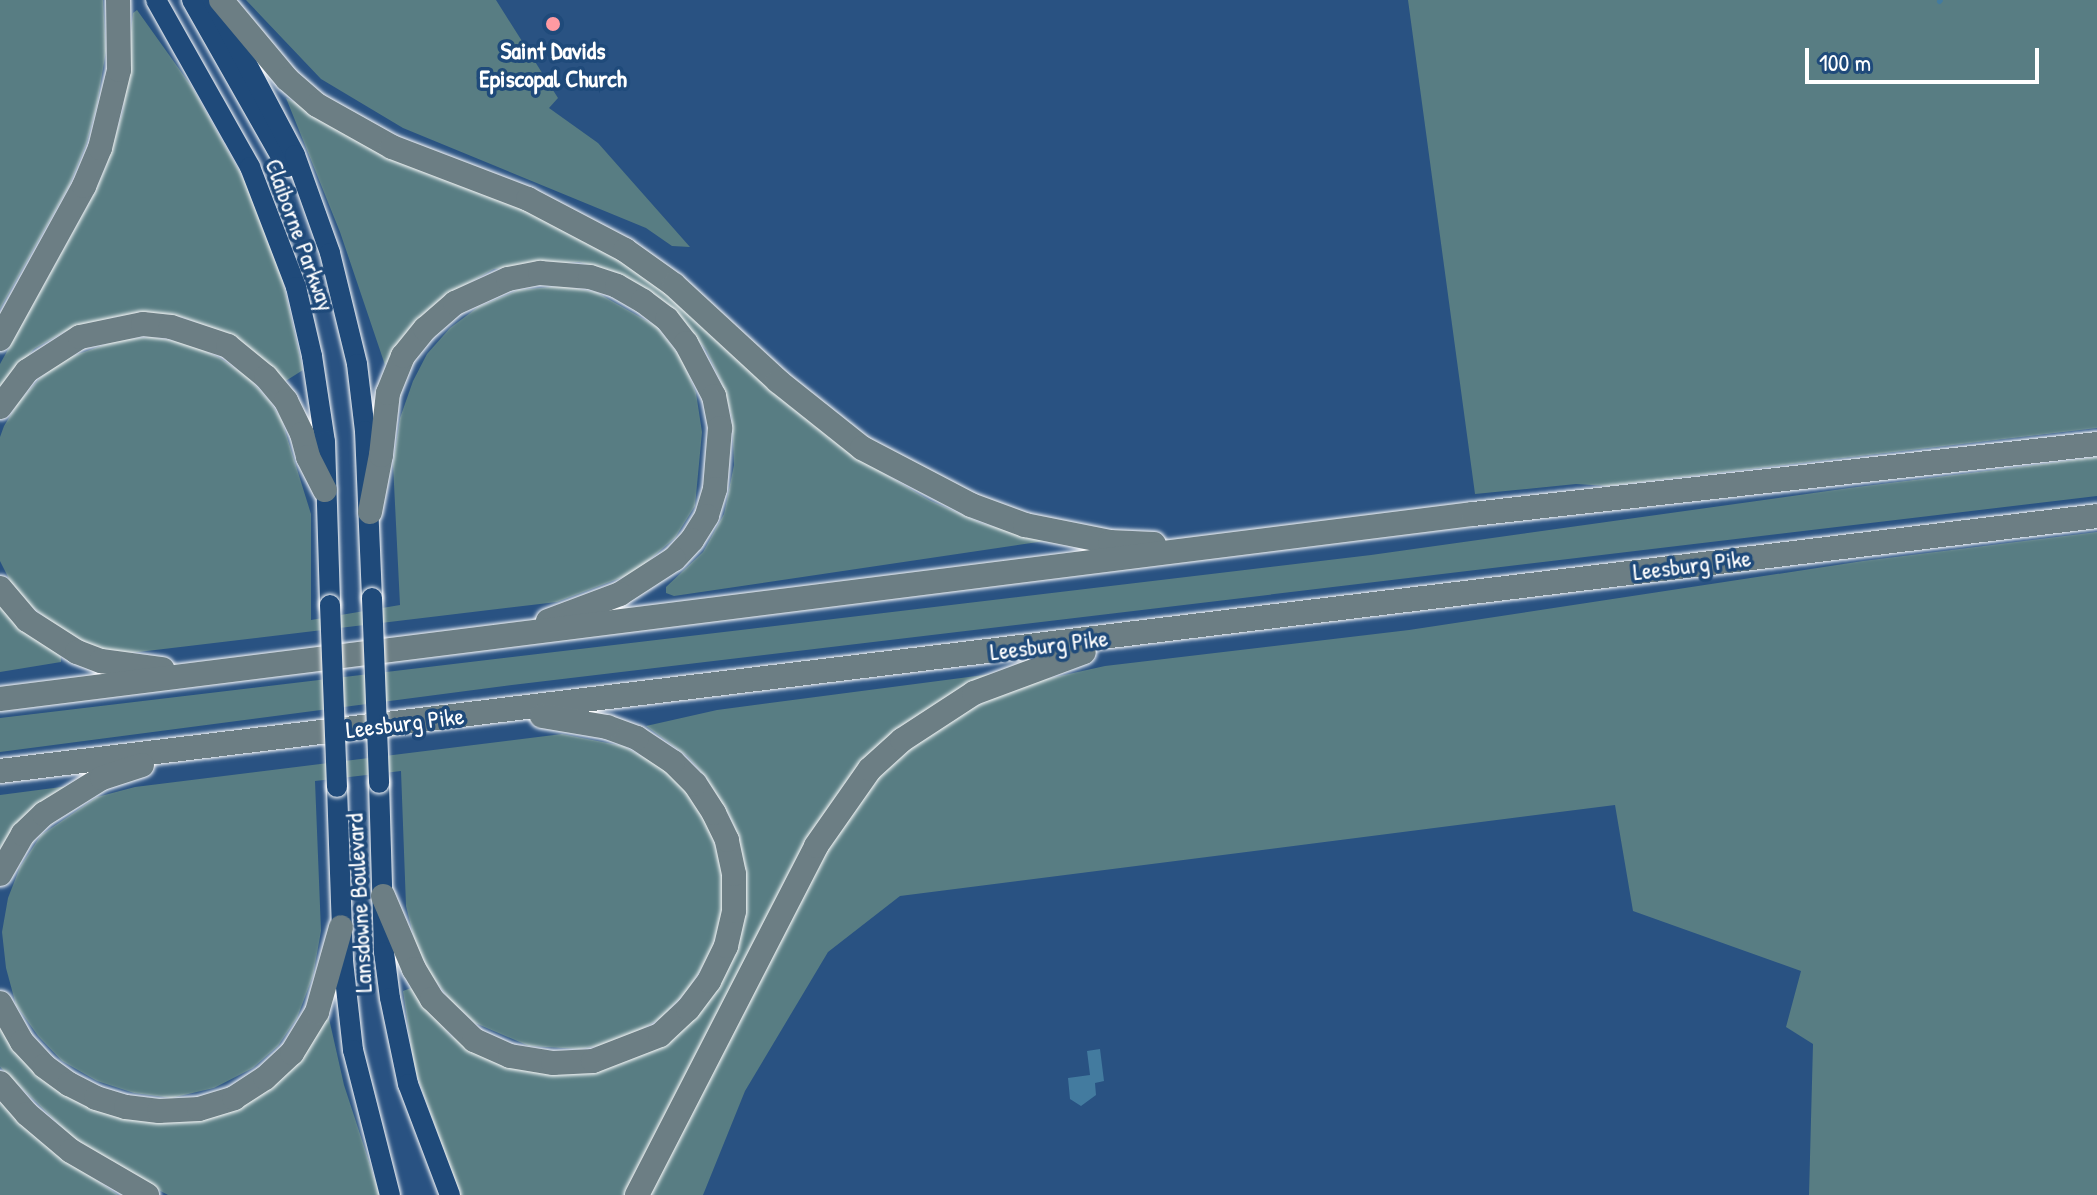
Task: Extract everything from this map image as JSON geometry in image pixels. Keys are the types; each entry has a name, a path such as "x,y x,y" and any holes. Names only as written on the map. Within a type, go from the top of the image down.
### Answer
{"highway":[{"path":"0,339 84,186 100,148 119,70 121,24 118,0"},
{"path":"221,0 287,79 317,105 392,147 528,199 625,250 674,285 819,416 862,448 912,476 1025,525 1072,536 1159,544 1257,542"},
{"path":"370,512 388,393 398,369 425,329 455,303 508,279 564,273 617,286 667,319 686,343 714,396 720,428 719,458 707,516 692,540 674,559 620,594 552,620 477,640"},
{"path":"0,407 27,371 80,337 143,324 171,327 228,346 266,377 286,401 325,490"},
{"path":"0,699 1257,542 2097,444"},
{"name":"Leesburg Pike","path":"0,771 2097,516"},
{"path":"0,588 27,620 77,652 135,667 213,673"},
{"path":"637,1195 816,846 870,769 902,740 974,693 1058,659 1165,631"},
{"path":"383,896 432,999 474,1040 510,1056 553,1063 593,1061 623,1052 660,1035 688,1009 709,981 726,946 734,911 734,874 727,840 695,784 651,746 607,727 496,712"},
{"path":"0,874 23,834 73,794 102,778 206,746"},
{"path":"0,1003 22,1042 44,1066 96,1098 148,1110 199,1109 234,1098 265,1078 292,1053 317,1012 341,927"},
{"path":"0,1083 27,1114 71,1151 147,1195"}],"main road":[{"name":"Claiborne Parkway","path":"156,0 234,134 286,257 306,325 325,442 330,605"},
{"path":"192,0 322,225"},
{"name":"Claiborne Parkway","path":"213,0 295,155 322,225 357,364 370,512 372,598"},
{"name":"Lansdowne Boulevard","path":"372,598 383,896 390,998 408,1084 450,1195"},
{"name":"Lansdowne Boulevard","path":"330,605 341,927 353,1050 390,1195"}],"green space":[{"path":"0,0 103,0 106,51 97,105 86,145 69,186 0,309"},
{"path":"246,0 496,0 558,98 549,108 598,143 690,247 672,246 646,228 403,128 321,79"},
{"path":"1408,0 2097,0 2097,428 1607,486 1576,484 1475,494"},
{"path":"137,10 192,87 245,181 280,268 303,370 284,382 231,336 182,317 146,313 115,317 64,332 34,349 0,388 0,364 95,192 106,166 123,111 133,13"},
{"path":"286,98 583,236 688,306 833,439 880,471 929,500 981,523 1045,541 674,596 666,593 666,587 703,552 724,514 734,465 732,418 723,386 706,350 679,316 617,273 579,262 494,269 458,289 393,352 385,365 340,232"},
{"path":"561,286 596,292 656,326 682,359 696,393 702,432 695,506 675,538 634,573 557,602 130,653 96,648 58,628 31,606 11,583 0,561 0,437 4,426 18,403 40,378 64,359 118,340 150,337 187,343 220,358 248,377 282,421 311,514 311,620 400,605 393,464 400,418 413,381 427,354 450,328 478,307 518,290"},
{"path":"2097,457 2097,496 512,685 0,752 0,718 1371,555 1849,488"},
{"path":"2097,532 2097,1195 1809,1195 1813,1044 1786,1027 1801,971 1633,911 1615,805 900,896 828,952 745,1091 703,1195 650,1195 836,824 890,762 963,713 997,695 1046,679 1105,666 1409,630 1863,561"},
{"path":"0,603 61,657 61,662 0,672"},
{"path":"1007,672 889,742 630,1195 460,1195 414,1068 403,991 411,988 450,1035 480,1055 564,1073 704,1006 739,838 705,776 687,756 646,726 717,710"},
{"path":"562,734 623,746 660,766 679,781 709,826 723,869 722,918 710,955 687,991 661,1018 632,1035 605,1045 579,1049 529,1046 475,1023 451,1001 430,974 415,942 406,906 401,771 315,781 321,931 313,976 297,1018 278,1046 253,1068 214,1088 171,1098 134,1093 97,1081 62,1061 38,1036 16,1005 6,968 2,932 8,898 20,867 41,835 97,797 135,787"},
{"path":"69,786 0,856 0,795"},
{"path":"328,1014 344,1085 380,1195 168,1195 115,1167 71,1136 0,1067 0,1026 49,1084 83,1105 118,1117 162,1121 211,1114"},
{"path":"0,1101 40,1141 118,1195 0,1195"}],"water":[{"path":"1100,1049 1104,1081 1095,1083 1096,1095 1081,1106 1070,1099 1068,1078 1090,1075 1087,1051"}],"place":[{"name":"Saint Davids Episcopal Church","path":"553,24"}]}
